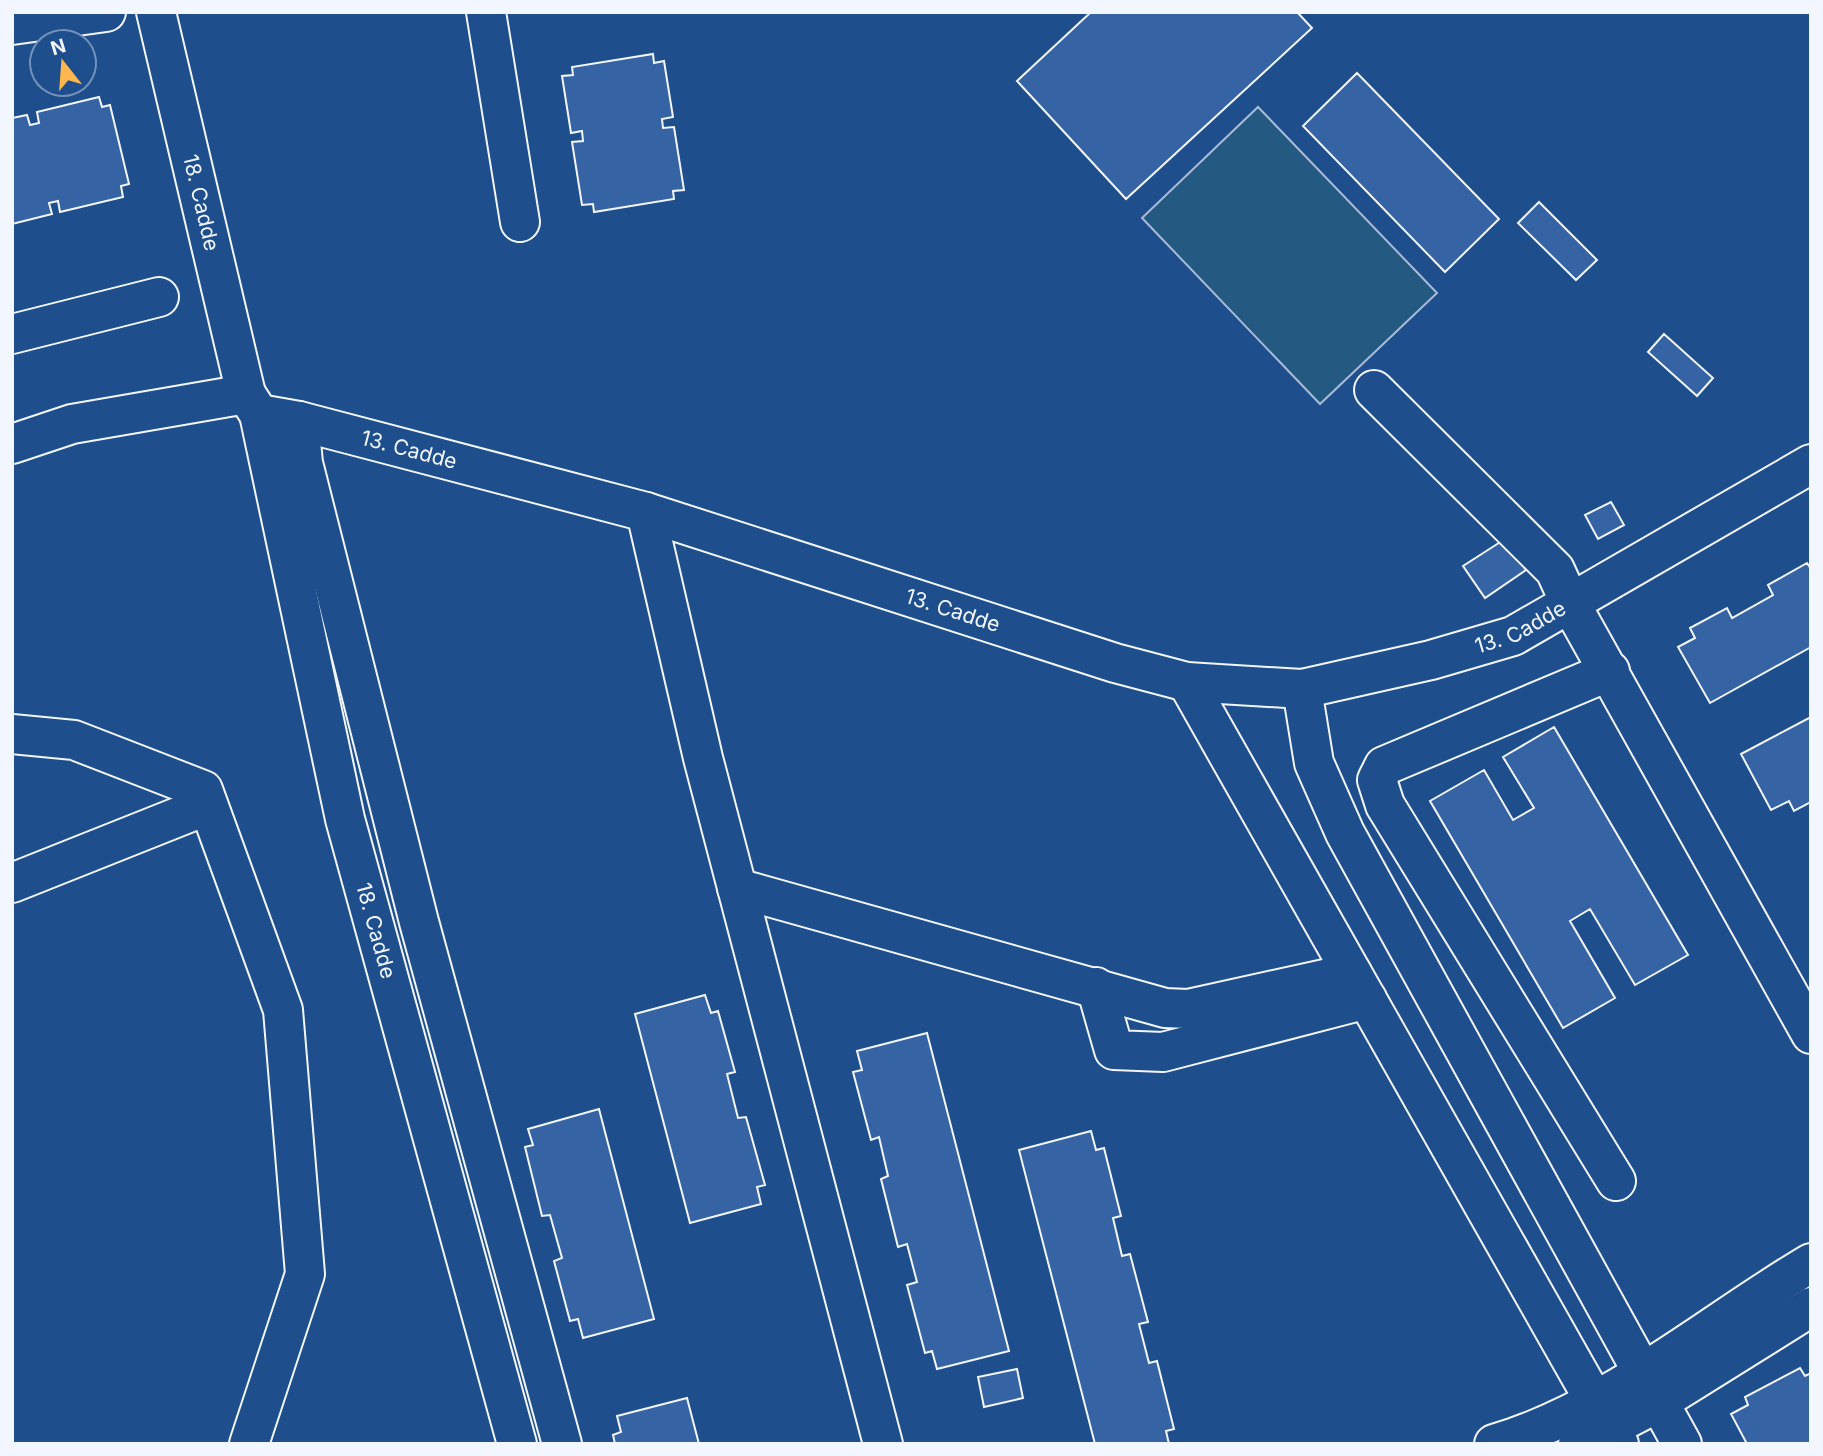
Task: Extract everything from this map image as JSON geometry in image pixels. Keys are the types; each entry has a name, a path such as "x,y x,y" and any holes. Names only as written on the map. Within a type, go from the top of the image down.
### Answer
{"street":[{"path":"12,25 106,12"},
{"name":"18. Cadde","path":"156,12 253,404 345,819 517,1444"},
{"path":"486,12 520,222"},
{"path":"12,334 159,297"},
{"path":"1374,390 1555,570 1570,603 1811,1034"},
{"name":"13. Cadde","path":"12,444 72,424 253,404 299,421 646,512 1115,663 1187,682 1302,690 1431,660 1513,636 1811,464"},
{"name":"18. Cadde","path":"299,421 303,463 415,909 562,1444"},
{"path":"646,512 703,758 883,1444"},
{"path":"1610,671 1384,766 1377,780 1385,805 1616,1181"},
{"path":"1187,682 1359,986 1600,1429"},
{"path":"1302,690 1314,763 1345,833 1682,1444"},
{"path":"12,734 74,740 203,790 283,1010 305,1274 249,1444"},
{"path":"12,883 208,805"},
{"path":"737,888 1165,1007 1188,1009 1359,986"},
{"path":"1096,987 1114,1050 1163,1052 1359,986"},
{"path":"1494,1444 1529,1433 1600,1429 1811,1263"},
{"path":"1651,1387 1811,1307"}],"shaded area":[{"path":"1258,107 1437,293 1320,404 1142,218"}],"building":[{"path":"1091,12 1297,12 1312,28 1126,199 1017,81"},
{"path":"653,54 654,63 664,61 673,117 662,119 663,128 674,127 684,190 673,191 674,199 594,212 593,204 582,205 572,142 583,141 582,131 571,133 562,76 573,75 572,67"},
{"path":"1357,73 1499,219 1445,272 1303,126"},
{"path":"98,97 102,107 110,105 129,184 121,186 123,197 60,212 58,201 49,203 52,214 12,224 12,118 27,115 30,125 39,123 37,112"},
{"path":"1539,202 1597,260 1576,280 1518,223"},
{"path":"1664,334 1713,378 1697,396 1648,352"},
{"path":"1611,502 1624,525 1598,539 1585,515"},
{"path":"1505,539 1526,570 1485,598 1463,566"},
{"path":"1807,563 1811,569 1811,647 1710,703 1678,647 1695,638 1690,628 1727,608 1732,618 1773,595 1768,585"},
{"path":"1811,717 1811,802 1794,811 1789,801 1771,810 1741,754"},
{"path":"1554,727 1688,955 1635,985 1590,909 1570,921 1615,998 1563,1028 1430,801 1484,770 1513,820 1534,808 1503,757"},
{"path":"705,995 711,1013 718,1011 735,1072 727,1074 738,1118 746,1117 765,1185 757,1187 761,1204 690,1223 635,1014"},
{"path":"927,1033 1009,1351 937,1369 932,1351 925,1353 907,1285 917,1282 907,1244 898,1247 881,1179 888,1176 879,1137 871,1140 853,1072 862,1070 857,1051"},
{"path":"599,1109 654,1319 583,1338 578,1319 570,1321 554,1261 562,1258 550,1215 542,1216 525,1147 533,1145 528,1129"},
{"path":"1091,1131 1096,1150 1104,1148 1121,1216 1113,1218 1122,1256 1130,1254 1148,1322 1139,1324 1149,1363 1157,1361 1174,1429 1166,1431 1169,1444 1095,1444 1019,1150"},
{"path":"1800,1368 1805,1376 1811,1373 1811,1444 1747,1444 1731,1414 1748,1405 1745,1397"},
{"path":"1017,1369 1023,1398 984,1407 978,1377"},
{"path":"687,1398 699,1444 615,1444 613,1435 621,1432 617,1416"}]}
